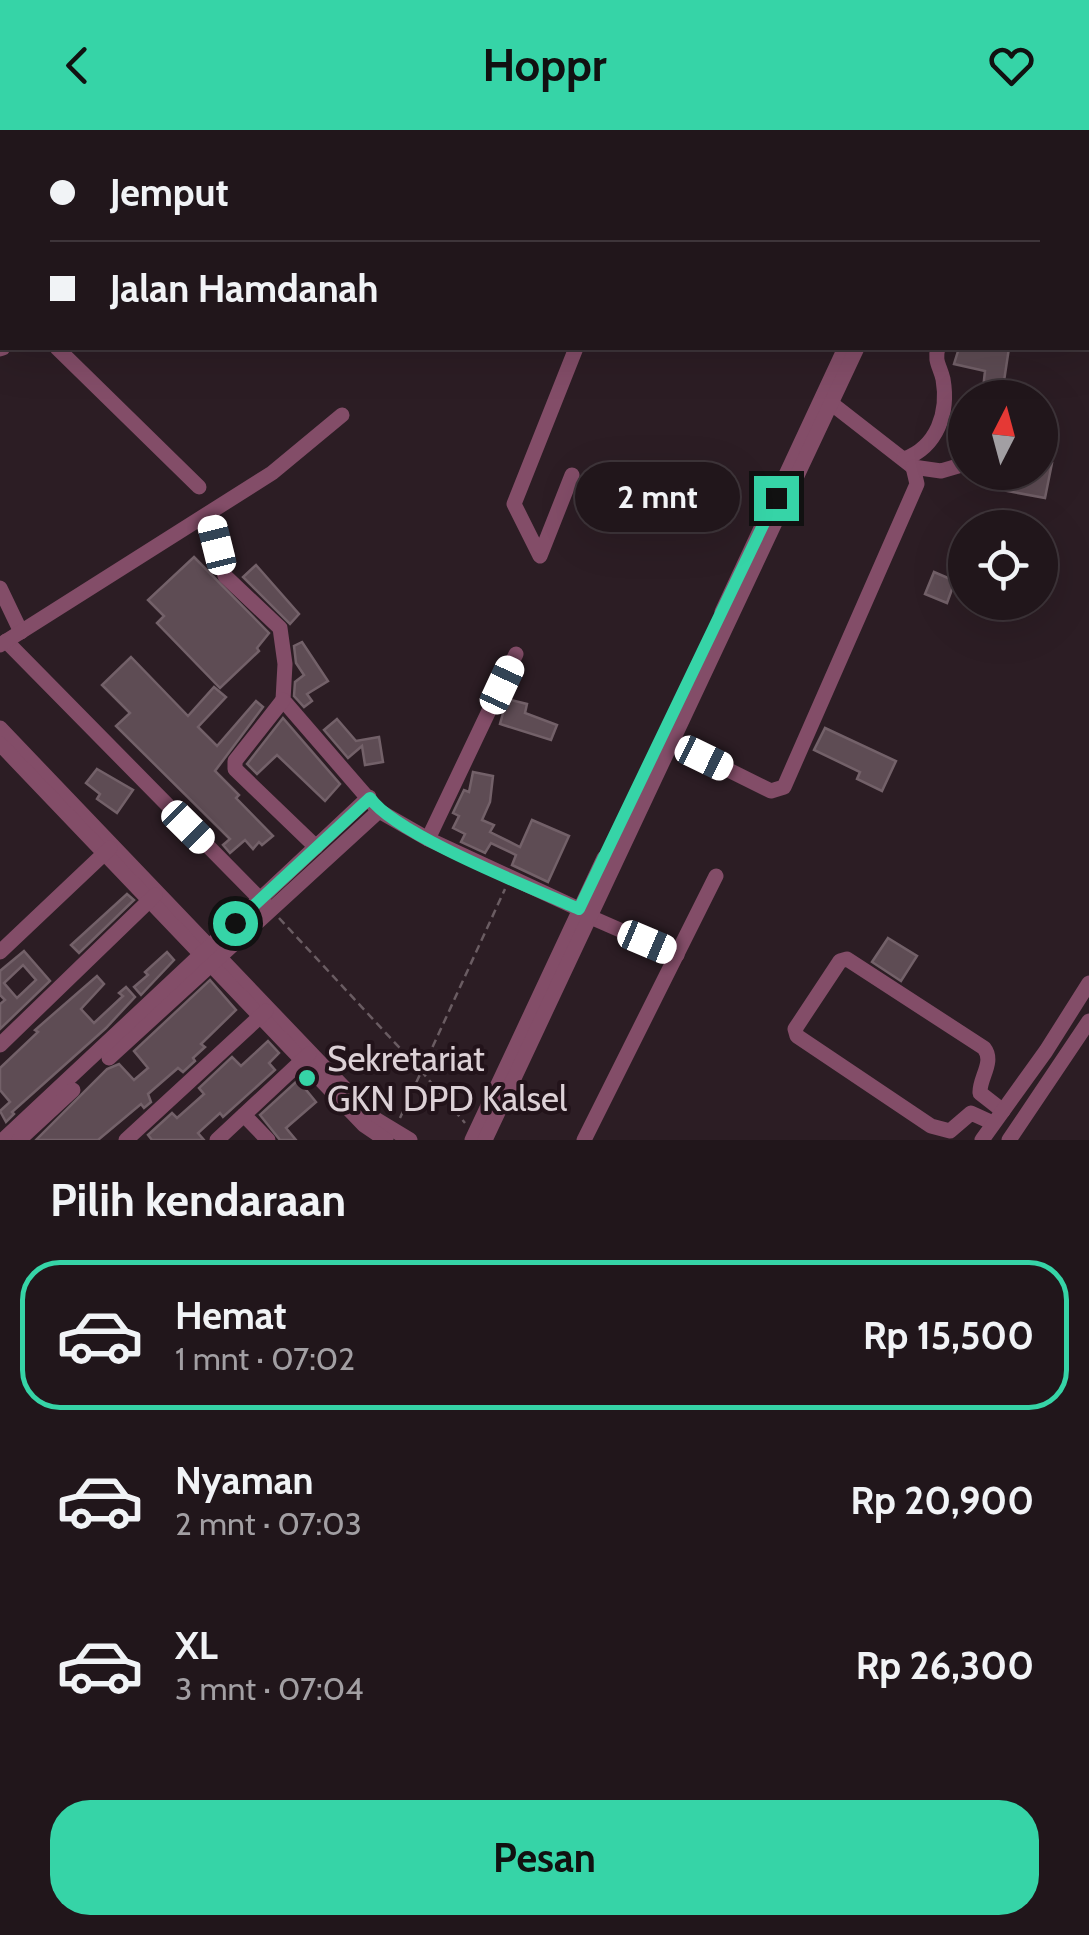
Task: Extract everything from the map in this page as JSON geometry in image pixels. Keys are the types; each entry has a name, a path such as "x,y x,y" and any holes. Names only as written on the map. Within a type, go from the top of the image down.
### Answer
{"street":[{"path":"59,350 200,487"},
{"path":"572,475 540,556 514,504 575,350"},
{"path":"584,912 670,741 828,400 844,350"},
{"path":"477,1138 828,400 856,350"},
{"path":"908,463 923,452 938,431 943,378 935,358 937,350"},
{"path":"828,400 908,463 941,471 948,469"},
{"path":"6,640 209,514 298,454 342,415"},
{"path":"670,741 770,791 784,787 917,484 908,463"},
{"path":"209,514 224,576 280,628 285,664 283,700 235,761 235,769 316,847"},
{"path":"0,588 6,640 265,904"},
{"path":"428,839 516,654"},
{"path":"283,700 374,804 428,839 677,954"},
{"path":"0,728 306,1057 364,1125 410,1140"},
{"path":"0,744 109,849"},
{"path":"298,874 316,847 374,804"},
{"path":"8,1137 374,804"},
{"path":"0,952 109,849"},
{"path":"584,1140 716,876"},
{"path":"0,1045 154,896"},
{"path":"847,960 984,1048 988,1061 980,1093 998,1117 970,1112 950,1131 931,1126 797,1036 794,1028 840,961 847,960"},
{"path":"982,1140 1089,983"},
{"path":"126,1140 264,1012"},
{"path":"1009,1140 1089,1021"},
{"path":"1046,1051 1062,1062"},
{"path":"217,1140 306,1057"},
{"path":"244,1115 268,1140"}],"path":[{"path":"390,1135 423,1073 510,878"},
{"path":"265,904 423,1073 477,1138"}],"building":[{"path":"958,350 1009,350 1004,380 984,380 985,371 954,364"},
{"path":"1002,490 1047,490 1045,498"},
{"path":"194,557 269,633 257,648 259,651 220,688 157,623 164,616 148,600"},
{"path":"256,565 299,614 290,624 243,577"},
{"path":"934,572 948,578 947,603 925,594"},
{"path":"302,642 328,681 307,694 312,701 304,707 294,696 295,682 304,675 296,663 294,646"},
{"path":"131,657 188,716 214,687 226,697 198,727 217,746 256,701 263,707 215,771 273,836 262,845 259,842 253,849 245,840 230,853 223,845 230,839 116,726 130,713 102,685"},
{"path":"507,699 527,704 525,713 557,725 551,740 500,724"},
{"path":"283,718 340,784 325,801 277,755 257,774 247,764"},
{"path":"337,719 356,741 379,737 383,762 365,765 362,746 348,758 324,730"},
{"path":"825,728 896,761 882,791 857,779 860,772 814,750"},
{"path":"97,769 133,790 117,813 97,799 100,794 86,783"},
{"path":"473,772 493,776 490,802 482,820 494,825 490,832 520,847 532,820 569,836 548,882 512,865 516,855 491,843 485,853 461,842 465,834 453,828 459,816 453,813 464,790 469,792"},
{"path":"127,894 134,900 79,953 71,945"},
{"path":"888,938 917,956 901,981 872,962"},
{"path":"24,951 50,981 0,1029 0,1004 5,1000 0,995 0,971","holes":["23,965 36,980 17,998 4,983"]},
{"path":"167,952 174,960 141,995 134,987"},
{"path":"97,976 104,984 81,1009 94,1023 123,996 119,993 126,987 135,997 12,1112 6,1122 0,1111 10,1102 0,1090 0,1068 38,1032 35,1030"},
{"path":"210,980 236,1010 201,1044 205,1047 193,1058 195,1061 183,1072 178,1068 148,1094 151,1102 144,1108 141,1104 98,1140 36,1140 107,1069 119,1064 134,1080 148,1068 134,1051"},
{"path":"268,1041 279,1053 269,1063 275,1070 223,1117 220,1113 198,1133 204,1140 152,1140 148,1135 172,1113 177,1118 204,1094 199,1088 232,1057 241,1066"},
{"path":"298,1080 316,1102 286,1128 296,1140 280,1140 260,1115"}],"place":[{"name":"Sekretariat GKN DPD Kalsel","path":"307,1078"}],"route":[{"path":"235,923 370,798 379,811 428,839 579,909 776,498"}]}
